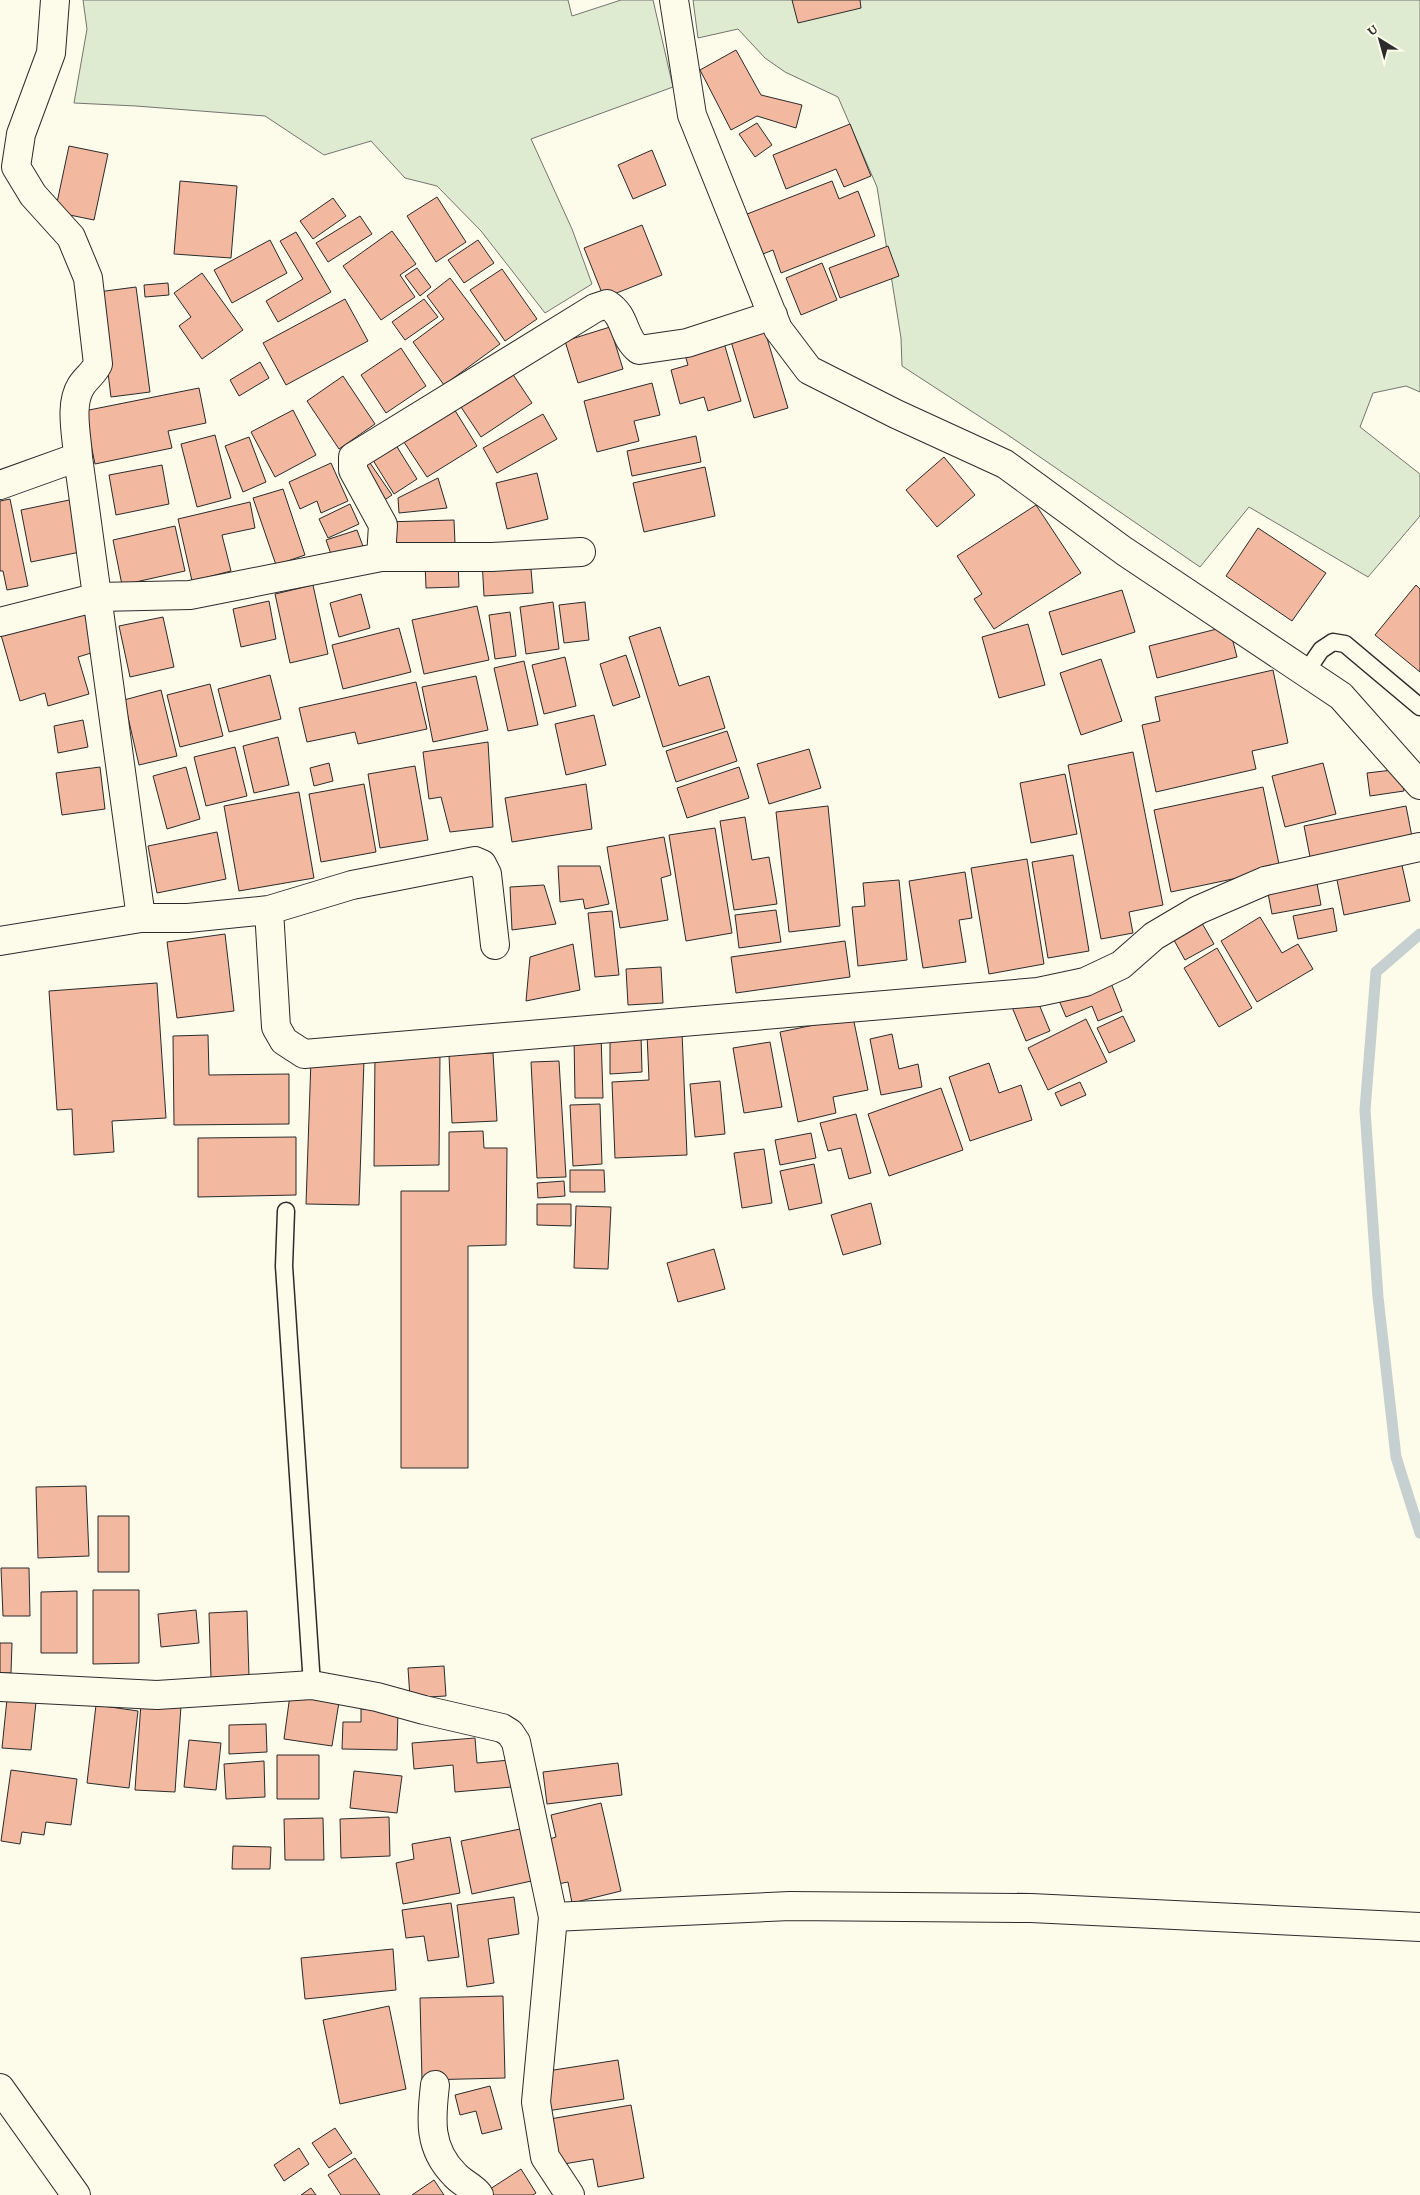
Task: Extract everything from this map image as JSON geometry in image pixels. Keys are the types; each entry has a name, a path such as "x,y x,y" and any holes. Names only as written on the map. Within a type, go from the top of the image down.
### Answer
{"street":[{"path":"55,0 51,53 21,134 16,168 33,195 71,237 88,278 98,364 95,371 81,387 75,407 78,457 141,918"},
{"path":"674,0 692,115 778,329 810,370 896,414 1005,464 1124,551 1341,696 1420,785"},
{"path":"381,557 382,525 353,470 353,457 570,323 595,308 607,304 617,310 632,344 639,350 687,343 773,315"},
{"path":"0,484 78,457"},
{"path":"0,622 98,597 190,596 381,557 492,557 581,552"},
{"path":"269,910 276,1027 284,1040 304,1054 1038,992 1085,982 1121,964 1154,936 1198,910 1265,881 1420,847"},
{"path":"0,941 141,918 188,918 269,910 352,885 475,861 482,864 487,874 495,945"},
{"path":"0,1687 157,1694 312,1685 377,1697 424,1710 491,1724 510,1733 516,1742 553,1917 536,2102 545,2157 570,2195"},
{"path":"553,1917 790,1906 1021,1908 1420,1927"},
{"path":"435,2085 430,2121 432,2137 455,2176 473,2188 478,2195"},
{"path":"0,2088 76,2195"}],"lane":[{"path":"1306,672 1321,650 1333,642 1345,644 1420,707"},
{"path":"286,1211 284,1266 312,1685"}],"green space":[{"path":"83,0 568,0 572,16 621,0 653,0 673,87 531,139 572,229 592,284 545,313 481,231 437,186 405,178 371,141 324,155 265,116 74,103 87,29"},
{"path":"693,0 1420,0 1420,392 1406,386 1373,393 1360,427 1420,474 1420,516 1368,577 1249,507 1200,567 1005,433 902,366 901,338 877,187 838,97 785,72 765,58 738,29 698,38"}],"building":[{"path":"792,0 860,0 861,8 798,23"},
{"path":"736,50 761,95 802,105 796,128 757,116 731,130 700,70"},
{"path":"757,123 772,145 755,157 739,134"},
{"path":"850,124 871,176 844,187 836,169 786,189 773,155"},
{"path":"69,146 108,154 94,220 55,212"},
{"path":"652,150 666,185 633,199 618,165"},
{"path":"180,181 237,186 231,258 174,254"},
{"path":"832,181 839,199 858,191 875,236 781,273 773,250 758,256 742,216"},
{"path":"437,197 466,242 436,262 407,216"},
{"path":"333,198 346,216 313,239 300,221"},
{"path":"360,216 372,234 328,262 316,243"},
{"path":"642,225 662,275 604,298 584,248"},
{"path":"392,231 416,264 400,275 415,297 381,320 343,266"},
{"path":"296,232 331,292 278,322 266,301 303,279 280,241"},
{"path":"270,240 287,273 232,303 214,270"},
{"path":"478,240 494,263 464,283 448,260"},
{"path":"888,246 899,276 840,298 829,268"},
{"path":"822,263 837,300 801,315 786,278"},
{"path":"417,268 431,287 420,296 405,276"},
{"path":"502,269 537,319 505,341 470,290"},
{"path":"202,273 243,330 202,359 179,326 191,317 174,293"},
{"path":"450,278 500,344 444,385 413,342 444,319 427,296"},
{"path":"168,283 169,295 145,297 144,285"},
{"path":"136,287 150,392 111,397 98,292"},
{"path":"345,299 368,341 286,385 263,343"},
{"path":"424,299 438,317 405,340 392,322"},
{"path":"610,327 623,369 578,383 565,341"},
{"path":"764,328 788,408 754,418 730,338"},
{"path":"724,343 741,401 708,411 704,397 680,404 671,370 688,365 685,355"},
{"path":"401,348 426,386 386,413 361,375"},
{"path":"260,362 269,378 239,396 230,380"},
{"path":"510,370 532,403 481,437 459,404"},
{"path":"343,376 375,424 339,449 307,401"},
{"path":"652,383 660,415 634,421 639,441 597,452 584,401"},
{"path":"199,388 206,423 168,431 172,448 95,464 84,411"},
{"path":"451,404 477,446 427,477 400,436"},
{"path":"293,410 316,455 275,477 251,432"},
{"path":"543,414 557,439 497,473 483,448"},
{"path":"215,435 231,498 197,507 181,444"},
{"path":"696,436 701,462 632,476 627,451"},
{"path":"249,437 266,482 243,492 225,446"},
{"path":"394,442 417,479 394,494 371,457"},
{"path":"944,457 975,495 937,527 906,490"},
{"path":"331,463 348,501 321,513 317,501 300,509 289,482"},
{"path":"370,463 392,495 371,509 349,477"},
{"path":"162,465 169,504 116,515 109,475"},
{"path":"705,467 715,516 644,532 633,483"},
{"path":"537,473 548,519 507,529 496,483"},
{"path":"438,478 447,508 399,513 398,498"},
{"path":"283,489 305,555 276,565 253,498"},
{"path":"10,499 28,586 7,590 3,571 0,571 0,501"},
{"path":"74,499 85,551 31,562 21,510"},
{"path":"250,502 255,528 222,535 231,571 192,581 178,519"},
{"path":"350,504 359,524 328,538 319,519"},
{"path":"1036,505 1081,573 994,629 974,599 982,594 957,556"},
{"path":"454,520 455,544 384,547 384,522"},
{"path":"175,526 185,571 122,585 113,540"},
{"path":"1258,528 1326,573 1292,621 1226,576"},
{"path":"357,530 364,549 333,560 326,540"},
{"path":"530,557 533,593 484,596 482,560"},
{"path":"458,562 459,587 426,588 425,563"},
{"path":"313,585 328,654 290,663 275,594"},
{"path":"1416,585 1420,589 1420,672 1375,635"},
{"path":"1122,590 1135,632 1062,655 1049,612"},
{"path":"361,594 370,628 339,637 330,603"},
{"path":"269,601 276,639 241,647 233,609"},
{"path":"553,602 559,649 526,654 520,607"},
{"path":"585,602 589,640 564,643 559,605"},
{"path":"477,606 489,660 424,674 412,620"},
{"path":"86,610 98,651 78,657 89,694 48,706 45,693 20,701 1,635"},
{"path":"510,612 516,656 495,659 489,615"},
{"path":"163,617 174,667 130,677 119,626"},
{"path":"1028,624 1045,685 999,698 982,637"},
{"path":"1229,626 1237,657 1157,678 1149,646"},
{"path":"660,627 679,686 709,676 725,728 663,747 629,637"},
{"path":"399,628 411,672 343,689 332,645"},
{"path":"626,655 640,697 613,706 600,664"},
{"path":"565,657 576,706 544,714 532,665"},
{"path":"1101,659 1122,721 1081,735 1060,673"},
{"path":"524,661 538,725 508,731 494,668"},
{"path":"1273,670 1288,743 1252,751 1256,769 1156,792 1142,725 1160,721 1155,697"},
{"path":"270,675 281,719 229,732 218,689"},
{"path":"476,676 488,730 433,742 422,687"},
{"path":"416,682 427,729 358,744 355,732 307,742 299,708"},
{"path":"210,684 223,736 180,747 167,695"},
{"path":"161,690 177,756 139,765 124,700"},
{"path":"594,715 606,765 566,775 555,724"},
{"path":"83,720 88,747 58,753 54,726"},
{"path":"727,731 737,761 676,782 666,751"},
{"path":"278,737 289,785 254,793 243,746"},
{"path":"488,742 493,827 450,832 441,797 429,799 423,752"},
{"path":"235,747 247,796 206,806 194,757"},
{"path":"809,749 821,788 769,804 757,764"},
{"path":"1133,752 1163,905 1129,912 1133,933 1101,939 1068,765"},
{"path":"329,763 333,781 314,786 310,768"},
{"path":"1323,763 1336,814 1285,827 1272,776"},
{"path":"415,766 428,840 380,848 368,774"},
{"path":"100,767 105,809 62,815 56,773"},
{"path":"186,767 200,819 167,829 153,776"},
{"path":"739,767 749,798 687,818 677,788"},
{"path":"1401,769 1404,791 1370,796 1367,773"},
{"path":"1065,774 1077,834 1031,843 1020,783"},
{"path":"364,784 376,852 321,862 309,794"},
{"path":"586,784 592,829 512,842 505,798"},
{"path":"1263,787 1280,869 1171,892 1154,810"},
{"path":"299,792 314,878 239,891 224,806"},
{"path":"828,806 840,926 789,932 776,812"},
{"path":"1406,806 1413,842 1311,862 1304,826"},
{"path":"745,817 752,860 769,857 777,904 734,910 720,821"},
{"path":"715,828 732,933 686,941 669,835"},
{"path":"217,832 226,879 157,893 148,846"},
{"path":"664,837 671,875 661,878 668,920 620,928 607,847"},
{"path":"1073,855 1089,951 1048,958 1032,862"},
{"path":"1027,859 1044,964 989,974 971,868"},
{"path":"1401,861 1410,901 1344,915 1336,875"},
{"path":"558,866 600,866 609,904 585,909 583,899 560,902"},
{"path":"965,872 972,918 959,920 966,962 923,968 909,881"},
{"path":"1315,873 1321,905 1272,914 1266,883"},
{"path":"899,880 907,960 858,966 852,907 865,906 863,883"},
{"path":"544,885 556,924 512,930 510,887"},
{"path":"1333,908 1337,931 1298,939 1293,916"},
{"path":"776,910 781,942 739,948 735,915"},
{"path":"612,911 619,975 595,977 588,913"},
{"path":"1260,917 1282,953 1298,944 1313,969 1257,1002 1221,941"},
{"path":"1199,918 1214,944 1185,960 1170,933"},
{"path":"225,934 234,1011 177,1018 167,942"},
{"path":"845,941 850,977 736,993 731,957"},
{"path":"573,944 580,990 526,1001 530,957"},
{"path":"1217,948 1252,1008 1219,1027 1184,968"},
{"path":"661,967 663,1003 628,1005 626,969"},
{"path":"1109,978 1122,1011 1098,1021 1092,1006 1066,1017 1058,998"},
{"path":"157,983 166,1118 112,1121 114,1152 74,1155 72,1109 57,1110 49,991"},
{"path":"1036,997 1050,1031 1026,1041 1012,1007"},
{"path":"1123,1016 1135,1041 1109,1053 1097,1028"},
{"path":"853,1017 868,1090 833,1097 836,1113 798,1122 780,1032"},
{"path":"1086,1019 1107,1062 1048,1090 1028,1048"},
{"path":"682,1032 687,1155 615,1158 612,1082 649,1080 647,1034"},
{"path":"892,1034 899,1069 918,1064 922,1087 881,1095 870,1039"},
{"path":"208,1035 209,1075 289,1074 289,1124 174,1125 173,1036"},
{"path":"601,1035 603,1098 575,1098 574,1036"},
{"path":"641,1035 642,1072 610,1074 610,1036"},
{"path":"770,1042 782,1107 744,1113 733,1048"},
{"path":"375,1053 440,1053 439,1165 374,1166"},
{"path":"493,1053 497,1121 452,1123 449,1055"},
{"path":"311,1059 364,1060 359,1205 306,1204"},
{"path":"559,1061 566,1177 537,1178 531,1062"},
{"path":"989,1063 999,1093 1021,1085 1032,1120 970,1141 949,1077"},
{"path":"720,1081 725,1134 695,1137 690,1084"},
{"path":"1080,1082 1086,1095 1061,1106 1055,1093"},
{"path":"941,1088 963,1150 889,1176 868,1114"},
{"path":"600,1104 602,1164 573,1166 570,1105"},
{"path":"856,1114 871,1173 849,1179 841,1148 828,1151 820,1123"},
{"path":"483,1131 484,1148 507,1148 506,1245 468,1246 468,1468 401,1468 401,1191 449,1191 449,1132"},
{"path":"811,1133 816,1158 780,1165 775,1140"},
{"path":"296,1137 296,1195 198,1197 198,1138"},
{"path":"764,1149 772,1203 742,1208 734,1153"},
{"path":"814,1164 822,1203 789,1210 780,1171"},
{"path":"570,1170 604,1170 605,1192 570,1192"},
{"path":"564,1181 565,1196 538,1198 537,1183"},
{"path":"871,1203 881,1244 843,1255 831,1215"},
{"path":"537,1204 571,1204 571,1226 537,1225"},
{"path":"576,1206 611,1207 608,1269 574,1268"},
{"path":"714,1249 725,1289 678,1302 667,1263"},
{"path":"86,1486 89,1556 38,1558 36,1487"},
{"path":"98,1516 129,1516 129,1572 98,1572"},
{"path":"1,1568 29,1568 30,1616 3,1616"},
{"path":"93,1590 139,1590 139,1663 93,1664"},
{"path":"77,1591 77,1653 41,1653 41,1592"},
{"path":"196,1610 199,1643 161,1647 158,1614"},
{"path":"247,1611 249,1676 211,1678 209,1613"},
{"path":"0,1643 12,1643 11,1673 0,1673"},
{"path":"444,1666 446,1696 410,1698 408,1668"},
{"path":"290,1695 339,1702 332,1746 284,1739"},
{"path":"7,1699 36,1702 31,1750 2,1748"},
{"path":"141,1703 181,1706 175,1792 135,1790"},
{"path":"96,1705 138,1711 129,1788 87,1783"},
{"path":"361,1709 398,1710 397,1750 342,1749 343,1722 361,1722"},
{"path":"266,1724 267,1752 229,1754 229,1725"},
{"path":"475,1738 477,1763 510,1760 512,1787 455,1792 453,1765 414,1769 412,1743"},
{"path":"189,1740 221,1743 216,1790 184,1787"},
{"path":"277,1755 319,1755 319,1799 277,1799"},
{"path":"264,1761 265,1797 226,1799 224,1764"},
{"path":"618,1763 622,1795 547,1804 543,1772"},
{"path":"11,1770 77,1779 71,1825 46,1822 44,1835 22,1832 20,1844 1,1841"},
{"path":"354,1771 402,1776 397,1813 350,1808"},
{"path":"601,1803 621,1891 572,1903 568,1882 553,1885 543,1841 556,1837 551,1815"},
{"path":"389,1817 390,1856 341,1858 340,1819"},
{"path":"323,1818 324,1860 285,1860 284,1819"},
{"path":"525,1828 536,1880 472,1894 461,1841"},
{"path":"450,1837 460,1893 403,1904 396,1863 414,1859 412,1844"},
{"path":"233,1846 271,1847 270,1869 232,1869"},
{"path":"514,1897 519,1934 488,1939 494,1983 467,1987 457,1905"},
{"path":"451,1903 459,1957 428,1961 424,1936 406,1938 402,1910"},
{"path":"393,1949 396,1990 305,1999 301,1958"},
{"path":"503,1996 505,2078 422,2080 420,1998"},
{"path":"389,2006 406,2089 340,2104 323,2020"},
{"path":"618,2060 624,2099 547,2111 541,2072"},
{"path":"490,2086 502,2129 482,2134 476,2111 460,2115 455,2095"},
{"path":"631,2105 644,2178 598,2187 593,2159 558,2165 550,2119"},
{"path":"335,2128 352,2153 329,2168 312,2143"},
{"path":"299,2148 309,2164 284,2181 274,2165"},
{"path":"355,2158 380,2195 341,2195 328,2175"},
{"path":"521,2169 536,2193 533,2195 489,2195 487,2191"},
{"path":"434,2180 444,2195 412,2195"},
{"path":"311,2188 316,2195 301,2195"}],"waterway":[{"path":"1420,934 1376,972 1365,1110 1378,1297 1396,1457 1420,1533"}]}
